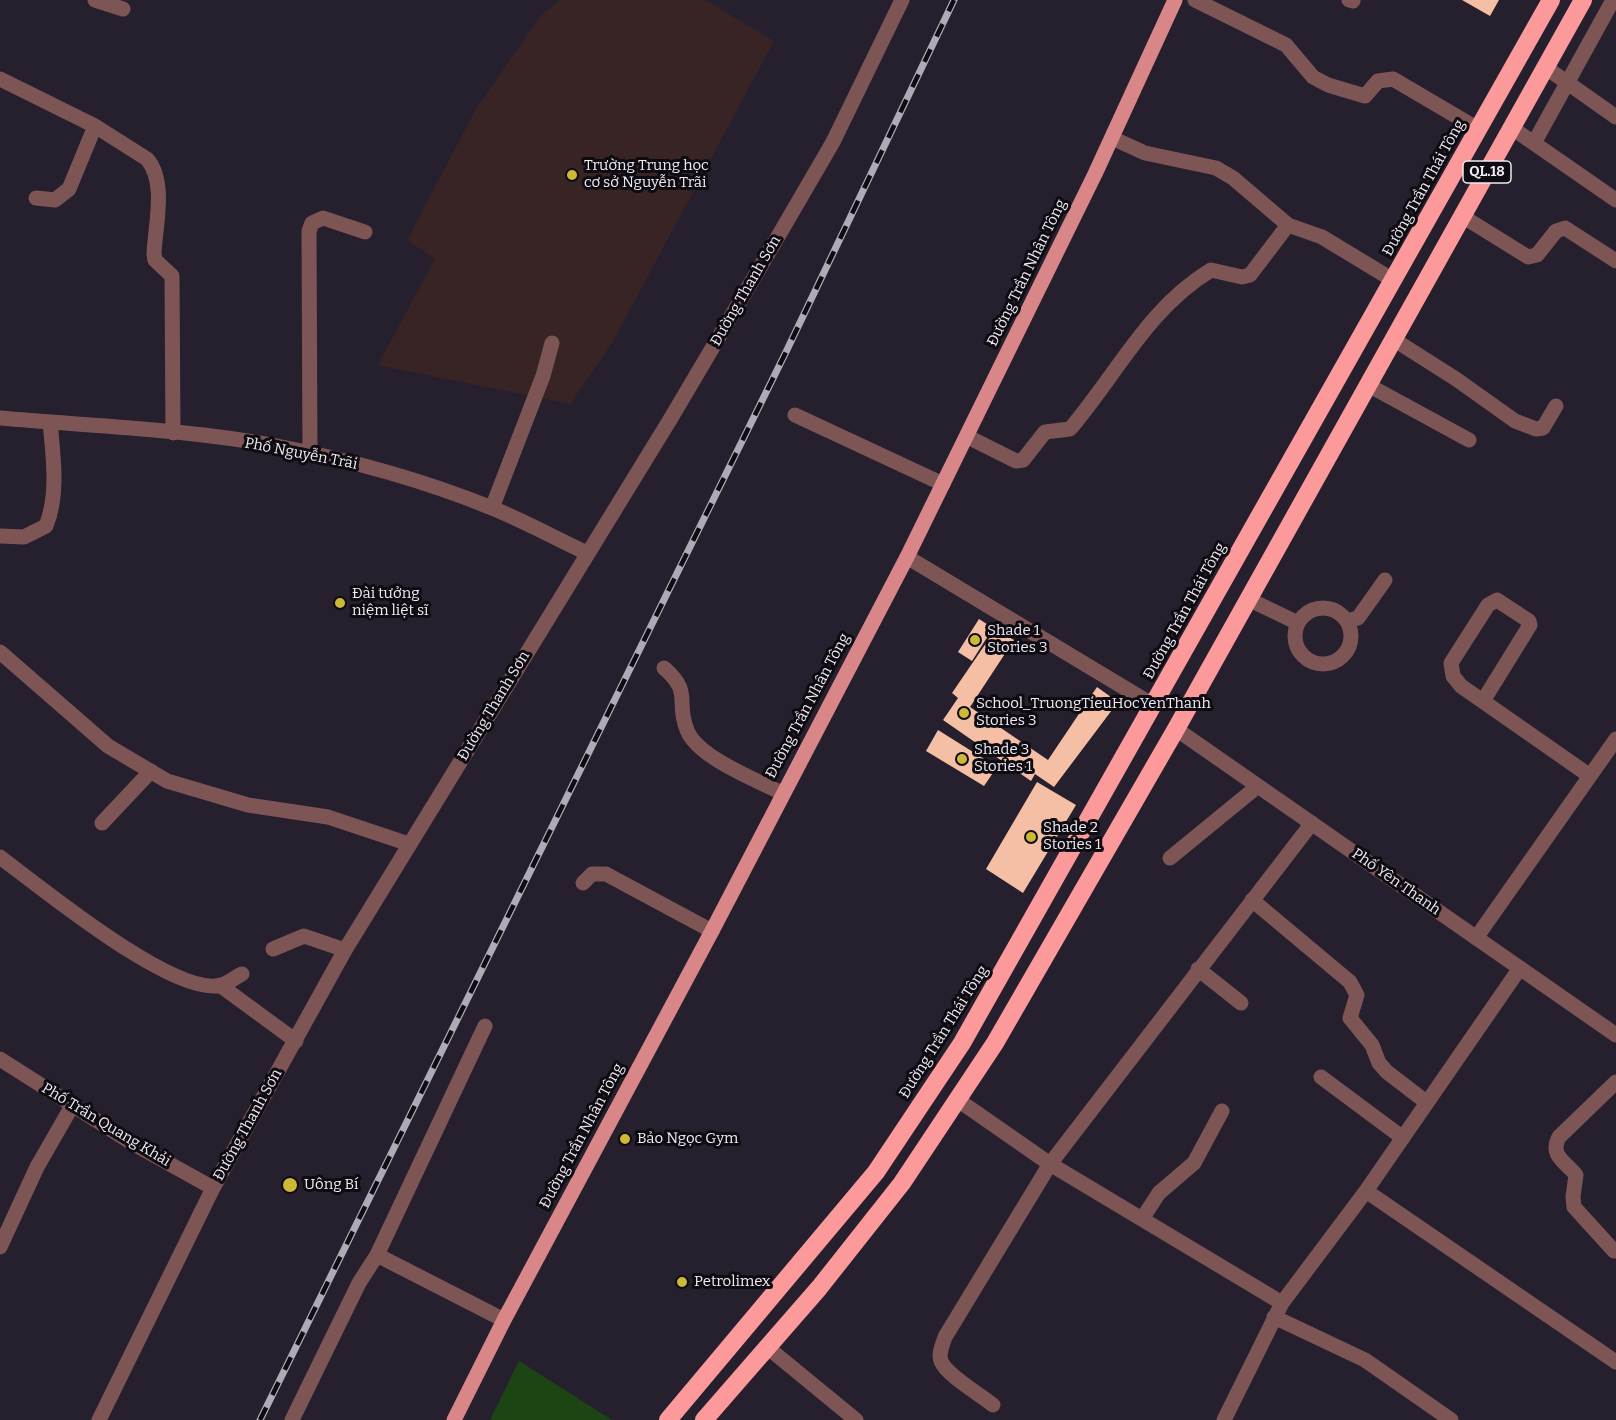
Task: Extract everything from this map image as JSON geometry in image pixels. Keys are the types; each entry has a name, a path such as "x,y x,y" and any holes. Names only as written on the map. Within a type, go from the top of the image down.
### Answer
{"highway":[{"name":"Đường Trần Thái Tông","path":"668,1420 876,1172 962,1043 1551,0"},
{"name":"QL.18","path":"704,1420 819,1288 902,1183 995,1043 1176,729 1583,0"},
{"path":"1428,218 1458,223"},
{"path":"1035,915 1060,928"}],"main road":[{"name":"Đường Trần Nhân Tông","path":"454,1420 504,1320 712,930 968,437 1112,138 1175,0"}],"street":[{"path":"95,0 123,9"},
{"name":"Đường Thanh Sơn","path":"99,1420 213,1188 345,950 671,418 833,142 902,0"},
{"path":"1195,0 1286,45 1296,54 1313,77 1328,85 1365,96 1378,81 1393,79 1478,129"},
{"path":"1534,143 1613,0"},
{"path":"1545,68 1616,117"},
{"path":"0,79 95,126 147,159 156,177 154,254 155,260 172,276 173,433"},
{"path":"36,198 55,200 69,189 95,126"},
{"path":"1512,128 1616,200"},
{"path":"1112,138 1145,153 1216,168 1233,178 1288,225 1322,237 1393,280"},
{"path":"310,454 309,231 312,223 323,218 365,232"},
{"path":"1458,223 1528,257 1537,255 1556,231 1565,228 1616,261"},
{"path":"968,437 1016,461 1023,460 1045,432 1070,429 1141,332 1168,303 1194,280 1211,270 1242,277 1250,275 1288,225"},
{"path":"1393,339 1456,379 1515,421 1536,429 1543,428 1556,406"},
{"path":"492,508 543,376 552,344"},
{"path":"1368,385 1469,440"},
{"path":"795,415 943,484"},
{"name":"Phố Nguyễn Trãi","path":"0,418 173,433 276,446 402,477 492,508 587,553"},
{"path":"0,536 24,537 46,526 51,513 55,470 50,422"},
{"path":"907,557 1153,705"},
{"path":"1347,621 1358,618 1385,580"},
{"path":"1248,599 1299,623"},
{"path":"1483,701 1530,625 1529,621 1497,600 1488,605 1451,663 1453,676 1461,686 1590,776"},
{"path":"1320,608 1335,610 1347,621 1351,636 1350,644 1341,657 1326,664 1311,661 1299,651 1295,635 1299,623 1305,614 1320,608"},
{"path":"0,652 108,746 167,781 248,805 328,817 409,844"},
{"path":"664,668 681,687 686,729 694,743 730,767 782,793"},
{"name":"Phố Yên Thanh","path":"1176,729 1616,1035"},
{"path":"1476,938 1616,739"},
{"path":"102,823 151,771"},
{"path":"1170,858 1258,786"},
{"path":"993,1405 950,1372 941,1361 940,1350 945,1337 1050,1164 1311,823"},
{"path":"0,857 76,917 148,963 200,985 221,986 242,974"},
{"path":"583,883 592,874 606,874 712,930"},
{"path":"1252,900 1350,982 1357,995 1350,1018 1354,1026 1372,1045 1379,1063 1387,1072 1426,1102"},
{"path":"273,949 304,936 345,950"},
{"path":"1224,1420 1278,1310 1366,1191 1520,968"},
{"path":"1198,969 1241,1004"},
{"path":"221,986 296,1041"},
{"path":"292,1420 359,1283 377,1255 484,1026"},
{"name":"Phố Trần Quang Khải","path":"2,1066 213,1188"},
{"path":"1321,1077 1403,1138"},
{"path":"1614,1251 1574,1207 1576,1175 1556,1156 1555,1150 1559,1137 1616,1082"},
{"path":"958,1100 1050,1164 1142,1219 1278,1310 1365,1360 1451,1420"},
{"path":"0,1247 37,1167 72,1106"},
{"path":"1142,1219 1159,1193 1194,1163 1222,1111"},
{"path":"1366,1191 1616,1362"},
{"path":"377,1255 504,1320"},
{"path":"767,1347 856,1420"}],"shaded area":[{"name":"Trường Trung học cơ sở Nguyễn Trãi","path":"560,0 705,0 774,41 612,343 570,404 378,365 435,259 407,240 476,109 541,15"}],"green space":[{"path":"519,1361 612,1420 490,1420"}],"building":[{"path":"1462,0 1499,0 1490,16"},
{"name":"Shade 1 Stories 3","path":"979,619 993,628 972,661 958,652"},
{"name":"School_TruongTieuHocYenThanh Stories 3","path":"995,630 1014,640 970,707 1048,760 1097,687 1118,702 1054,787 1035,774 1031,781 943,720 958,698 952,693"},
{"name":"Shade 3 Stories 1","path":"938,730 997,767 984,786 926,751"},
{"name":"Shade 2 Stories 1","path":"1037,782 1076,805 1023,893 986,869"}],"railway":[{"path":"260,1420 785,354 954,0"}],"place":[{"name":"Trường Trung học cơ sở Nguyễn Trãi","path":"572,175"},
{"name":"Đài tưởng niệm liệt sĩ","path":"340,603"},
{"name":"Shade 1 Stories 3","path":"975,640"},
{"name":"School_TruongTieuHocYenThanh Stories 3","path":"964,713"},
{"name":"Shade 3 Stories 1","path":"962,759"},
{"name":"Shade 2 Stories 1","path":"1031,837"},
{"name":"Bảo Ngọc Gym","path":"625,1139"},
{"name":"Uông Bí","path":"290,1185"},
{"name":"Petrolimex","path":"682,1282"}]}
